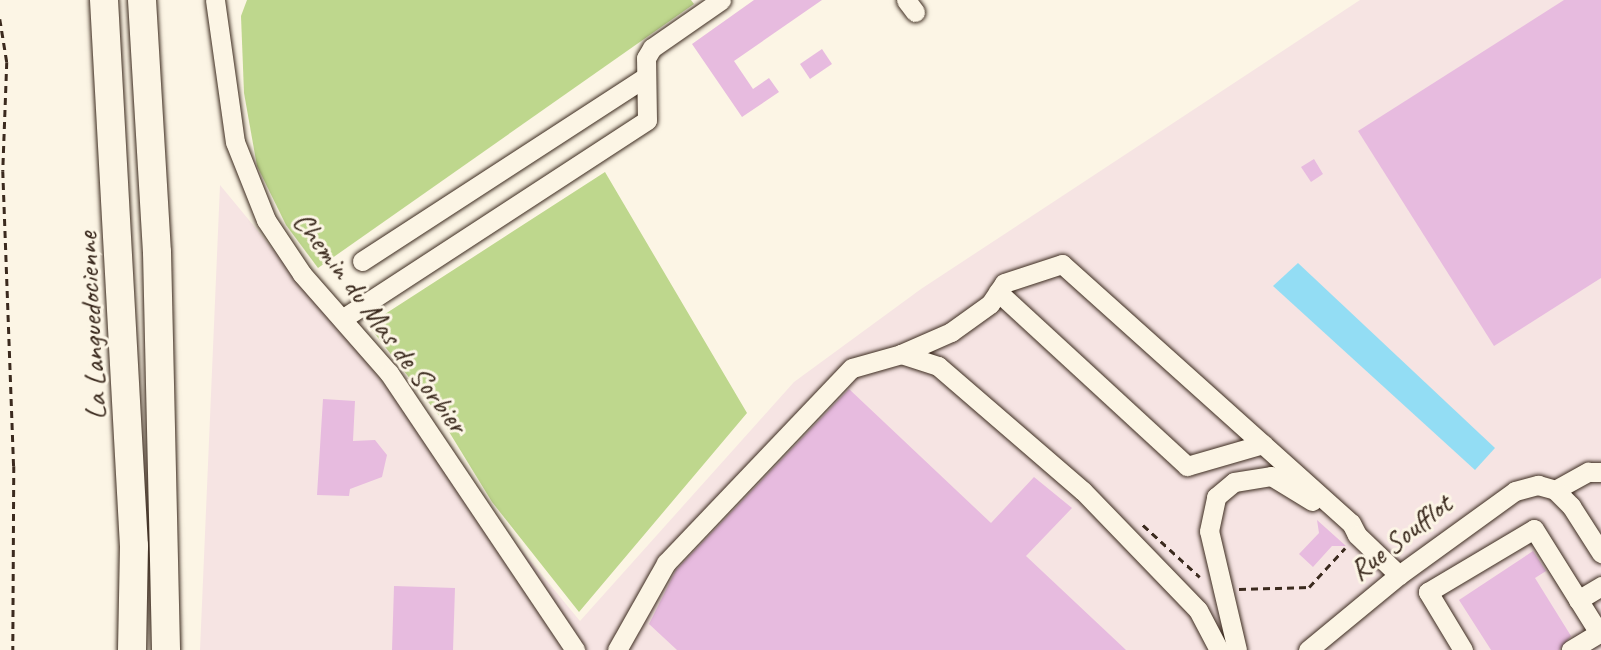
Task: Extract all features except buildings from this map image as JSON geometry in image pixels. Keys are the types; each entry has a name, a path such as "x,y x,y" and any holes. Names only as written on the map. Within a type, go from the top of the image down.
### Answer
{"highway":[{"name":"La Languedocienne","path":"104,0 134,533 132,650"},
{"path":"142,0 158,266 166,650"}],"street":[{"name":"Chemin du Mas de Sorbier","path":"215,0 225,87 243,172 283,248 389,373 575,650"},
{"path":"342,319 647,120 650,103 645,77 646,58 652,48 721,0"},
{"path":"362,261 645,77"},
{"path":"616,648 666,563 852,368 901,354 951,332 990,304 1004,283 1062,264 1351,523 1357,535"},
{"path":"998,292 1187,466 1263,444"},
{"path":"901,354 938,366 1083,491 1198,610 1219,650"},
{"name":"Rue Soufflot","path":"1308,650 1399,575 1490,506 1588,472 1601,472"},
{"path":"1237,650 1209,531 1216,497 1234,482 1271,476 1357,535 1399,575"},
{"path":"1546,488 1595,528 1601,553"},
{"path":"1463,650 1428,592 1534,528 1599,633 1571,650"},
{"path":"1578,600 1601,586"}],"path":[{"path":"0,19 7,62 3,171 14,466 13,650"},
{"path":"1142,524 1210,586"},
{"path":"1236,589 1309,587 1357,535"}],"shaded area":[{"path":"1360,0 1601,0 1601,650 200,650 220,185 580,621 794,382 921,289"}],"green space":[{"path":"247,0 691,0 694,4 318,268 286,225 257,166 244,93 241,16"},
{"path":"605,172 747,413 579,612 492,502 440,417 368,325"}],"water":[{"path":"1298,263 1495,448 1475,470 1273,286"}]}
